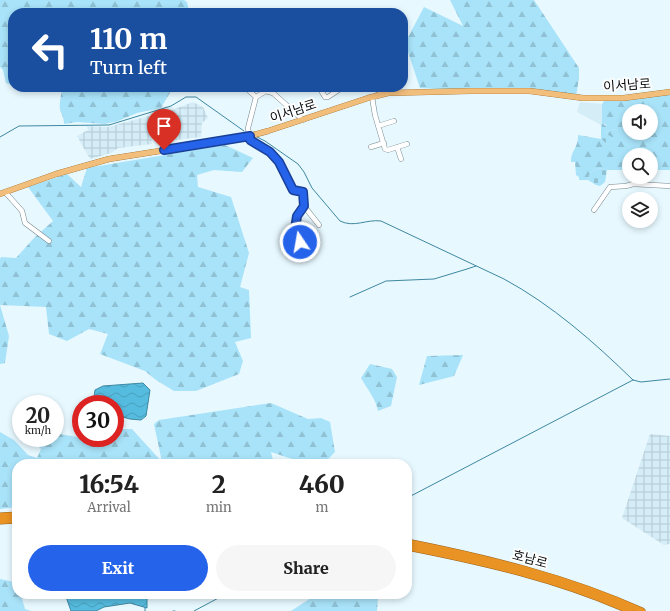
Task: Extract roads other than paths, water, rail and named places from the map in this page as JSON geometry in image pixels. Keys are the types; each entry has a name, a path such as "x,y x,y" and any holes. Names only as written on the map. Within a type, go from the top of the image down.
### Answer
{"highway":[{"path":"0,512 12,513"},
{"path":"0,516 12,514"},
{"path":"0,521 12,520"},
{"name":"호남로","path":"412,543 463,553 546,574 642,611"},
{"name":"호남로","path":"412,548 463,558 547,580 630,611"}],"main road":[{"name":"이서남로","path":"2,193 56,174 109,159 250,136 371,97 388,93 530,91 583,98 624,98 670,92"}],"street":[{"path":"250,92 256,97"},
{"path":"264,92 256,97 248,128 250,140 270,152 279,162 293,190 303,192 304,206 319,225"},
{"path":"270,92 273,93 303,120"},
{"path":"322,92 325,97 328,97 336,92"},
{"path":"372,92 371,97 375,115 386,149 388,150 407,144"},
{"path":"378,126 394,121"},
{"path":"371,147 384,143"},
{"path":"397,147 401,159"},
{"path":"594,210 610,187 633,184 670,186"},
{"path":"2,193 22,211 25,223 49,241"},
{"path":"300,242 295,229 297,216 304,206"}],"water":[{"path":"143,383 150,390 146,416 141,420 124,417 124,395 94,395 95,390 103,386"},
{"path":"67,599 147,599 147,608 130,603 104,607 96,611 71,611"}],"waterway":[{"path":"0,137 19,126 109,125 171,106 186,97 196,97 244,131"},
{"path":"257,137 298,164 312,188 340,221 350,224 381,221 504,279 522,289 556,312 633,380 641,382 670,379"},
{"path":"350,297 386,281 434,279 476,266"},
{"path":"412,495 633,380"},
{"path":"194,611 217,599"}]}
